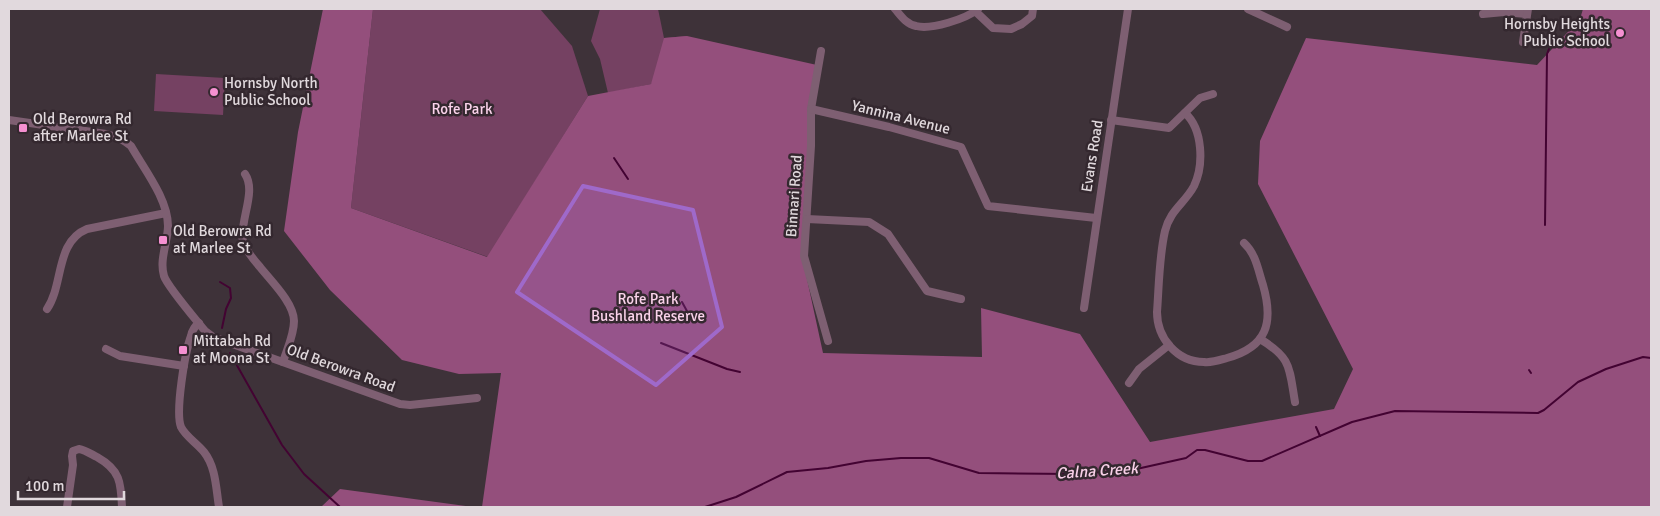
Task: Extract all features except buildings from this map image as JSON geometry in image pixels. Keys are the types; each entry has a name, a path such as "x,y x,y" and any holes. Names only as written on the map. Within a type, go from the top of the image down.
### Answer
{"street":[{"path":"896,9 904,20 914,26 922,27 951,22 977,10 993,28 1011,29 1022,24 1032,16 1033,9"},
{"name":"Evans Road","path":"1084,308 1128,9"},
{"path":"1248,9 1287,27"},
{"path":"1504,12 1515,9"},
{"path":"1484,14 1528,12 1523,42"},
{"name":"Binnari Road","path":"821,51 811,109 811,146 804,256 828,341"},
{"path":"1111,120 1166,129 1173,126 1200,98 1212,94"},
{"name":"Yannina Avenue","path":"811,109 889,127 961,147 988,206 1096,218"},
{"path":"1185,114 1195,127 1199,142 1200,154 1197,176 1194,186 1172,213 1165,230 1157,319 1162,336 1174,351 1187,359 1209,362 1243,353 1260,339 1267,322 1267,300 1254,258 1244,243"},
{"name":"Old Berowra Road","path":"9,120 106,134 125,140 131,146 160,196 166,212 168,227 163,263 164,276 205,331 213,337 400,404 477,398"},
{"path":"245,174 250,186 242,234 244,243 249,254 288,302 293,315 294,326 283,362"},
{"path":"46,308 52,301 56,291 65,249 76,235 87,229 166,212"},
{"path":"807,218 869,222 888,234 927,291 961,299"},
{"path":"199,323 191,336 184,366 178,413 185,433 203,450 212,467 218,507"},
{"path":"1260,339 1276,348 1284,358 1289,369 1295,402"},
{"path":"1129,383 1139,369 1169,345"},
{"path":"106,350 120,356 184,366"},
{"path":"67,507 73,451 79,449 105,462 114,469 119,479 122,507"}],"highlighted area":[{"path":"583,186 693,210 722,327 656,385 517,292"}],"green space":[{"name":"Rofe Park Bushland Reserve","path":"323,9 373,9 351,208 487,257 588,96 651,84 664,38 687,36 817,65 802,256 823,353 982,357 981,308 1080,334 1150,442 1334,409 1353,369 1258,184 1260,141 1306,38 1537,65 1580,19 1583,9 1651,9 1651,507 482,507 501,373 459,374 402,360 330,290 284,231 298,132"},
{"name":"Rofe Park","path":"373,9 540,9 572,46 588,96 488,257 351,208"},
{"path":"600,9 658,9 664,38 687,36 651,84 608,93 600,59 591,41"},
{"path":"156,74 225,78 223,115 154,111"},
{"path":"340,489 473,507 321,507"}],"waterway":[{"path":"1545,225 1547,54 1549,49"},
{"path":"614,158 628,179"},
{"path":"220,282 230,288 231,298 226,309 222,328"},
{"path":"682,302 693,322"},
{"path":"661,343 727,369 740,372"},
{"path":"230,353 282,445 304,474 340,507"},
{"name":"Calna Creek","path":"705,507 736,497 787,472 901,458 929,458 979,473 1072,474 1132,470 1186,458 1197,450 1205,450 1248,461 1262,461 1352,422 1395,411 1538,413 1578,382 1606,369 1643,357 1651,358"},
{"path":"1316,427 1320,436"}],"place":[{"name":"Hornsby Heights Public School","path":"1620,33"},
{"name":"Hornsby North Public School","path":"214,92"},
{"name":"Old Berowra Rd after Marlee St","path":"23,128"},
{"name":"Old Berowra Rd at Marlee St","path":"163,240"},
{"name":"Mittabah Rd at Moona St","path":"183,350"}]}
